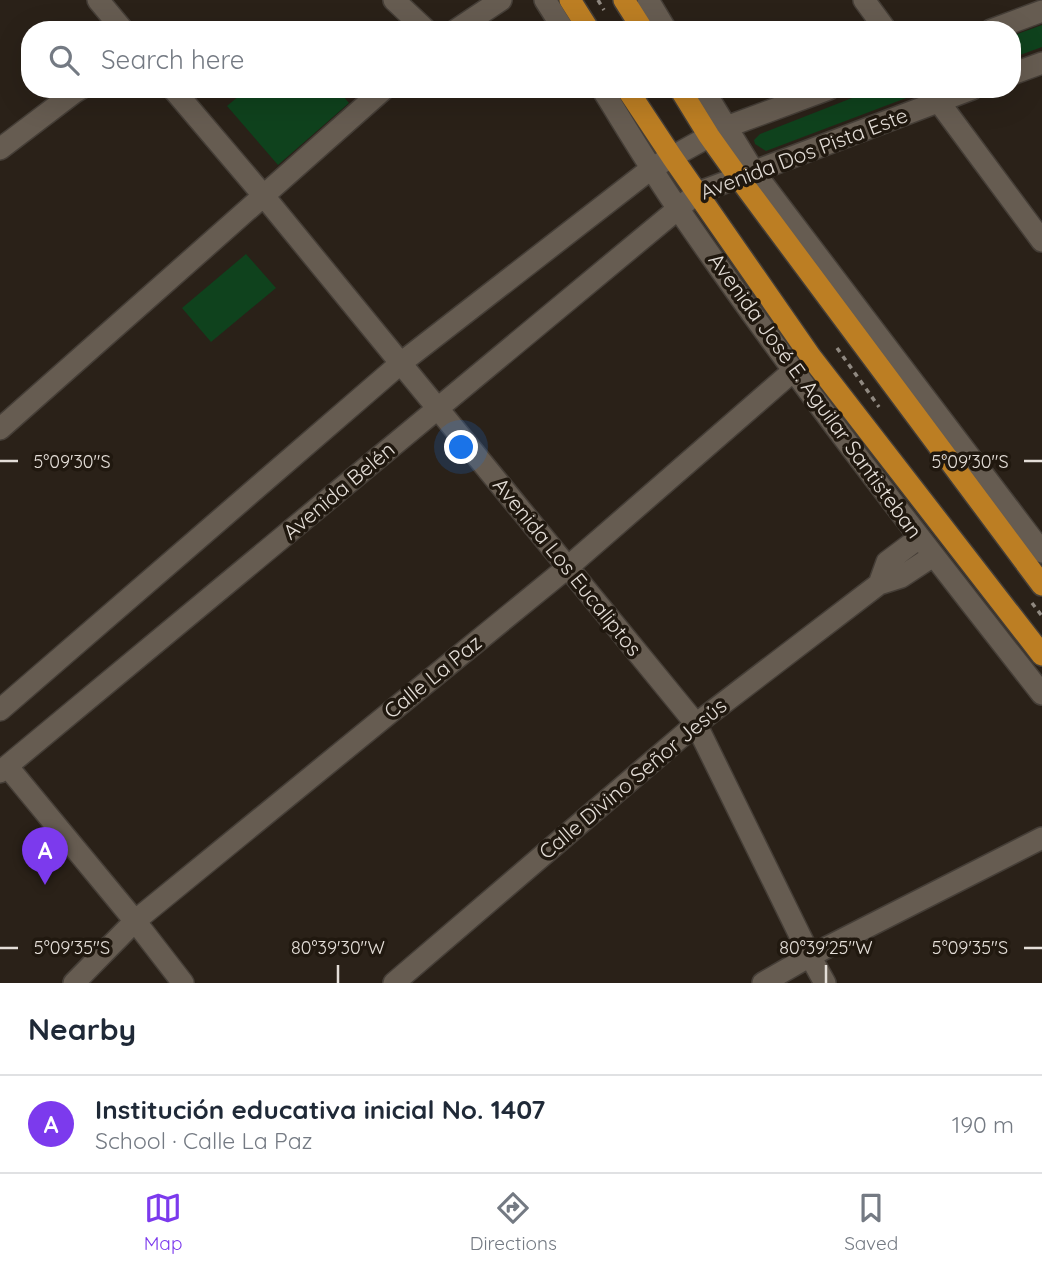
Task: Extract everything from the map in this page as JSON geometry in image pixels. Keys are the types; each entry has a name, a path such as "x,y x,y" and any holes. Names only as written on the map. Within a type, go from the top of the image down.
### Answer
{"main road":[{"path":"570,0 583,21"},
{"path":"624,0 637,21"},
{"name":"Avenida José E. Aguilar Santisteban","path":"633,98 811,357 1042,655"},
{"path":"688,98 718,131 1042,584"}],"street":[{"path":"98,0 116,21"},
{"path":"394,0 416,21"},
{"path":"470,21 501,0"},
{"path":"545,0 558,21"},
{"path":"648,0 661,21"},
{"path":"863,0 879,21"},
{"path":"1015,21 1042,11"},
{"path":"1021,71 1042,63"},
{"path":"0,149 67,98"},
{"name":"Avenida Los Eucaliptos","path":"181,98 696,724 825,983"},
{"path":"0,429 374,98"},
{"name":"Avenida José E. Aguilar Santisteban","path":"608,98 678,208 793,371 919,538 1042,694"},
{"path":"706,98 718,131"},
{"path":"0,710 401,363 652,169 718,131 805,98"},
{"name":"Avenida Dos Pista Este","path":"678,208 698,193 949,98"},
{"path":"939,102 1042,241"},
{"path":"747,175 1042,552"},
{"name":"Avenida Belén","path":"4,769 678,208"},
{"name":"Calle La Paz","path":"74,983 135,921 568,567 793,371"},
{"name":"Calle Divino Señor Jesús","path":"879,584 887,562 919,538"},
{"name":"Calle Divino Señor Jesús","path":"396,982 696,724 879,584 901,577 933,556"},
{"path":"4,769 135,921 183,983"},
{"path":"763,983 810,956 1042,838"}],"green space":[{"path":"1042,25 1042,47 1021,55 1021,33"},
{"path":"236,98 345,98 349,103 278,165 227,106"},
{"path":"852,98 906,98 766,151 755,144 754,140 760,134"},
{"path":"246,254 276,288 211,342 182,308"}],"place":[{"name":"Institución educativa inicial No. 1407","path":"45,885"}]}
